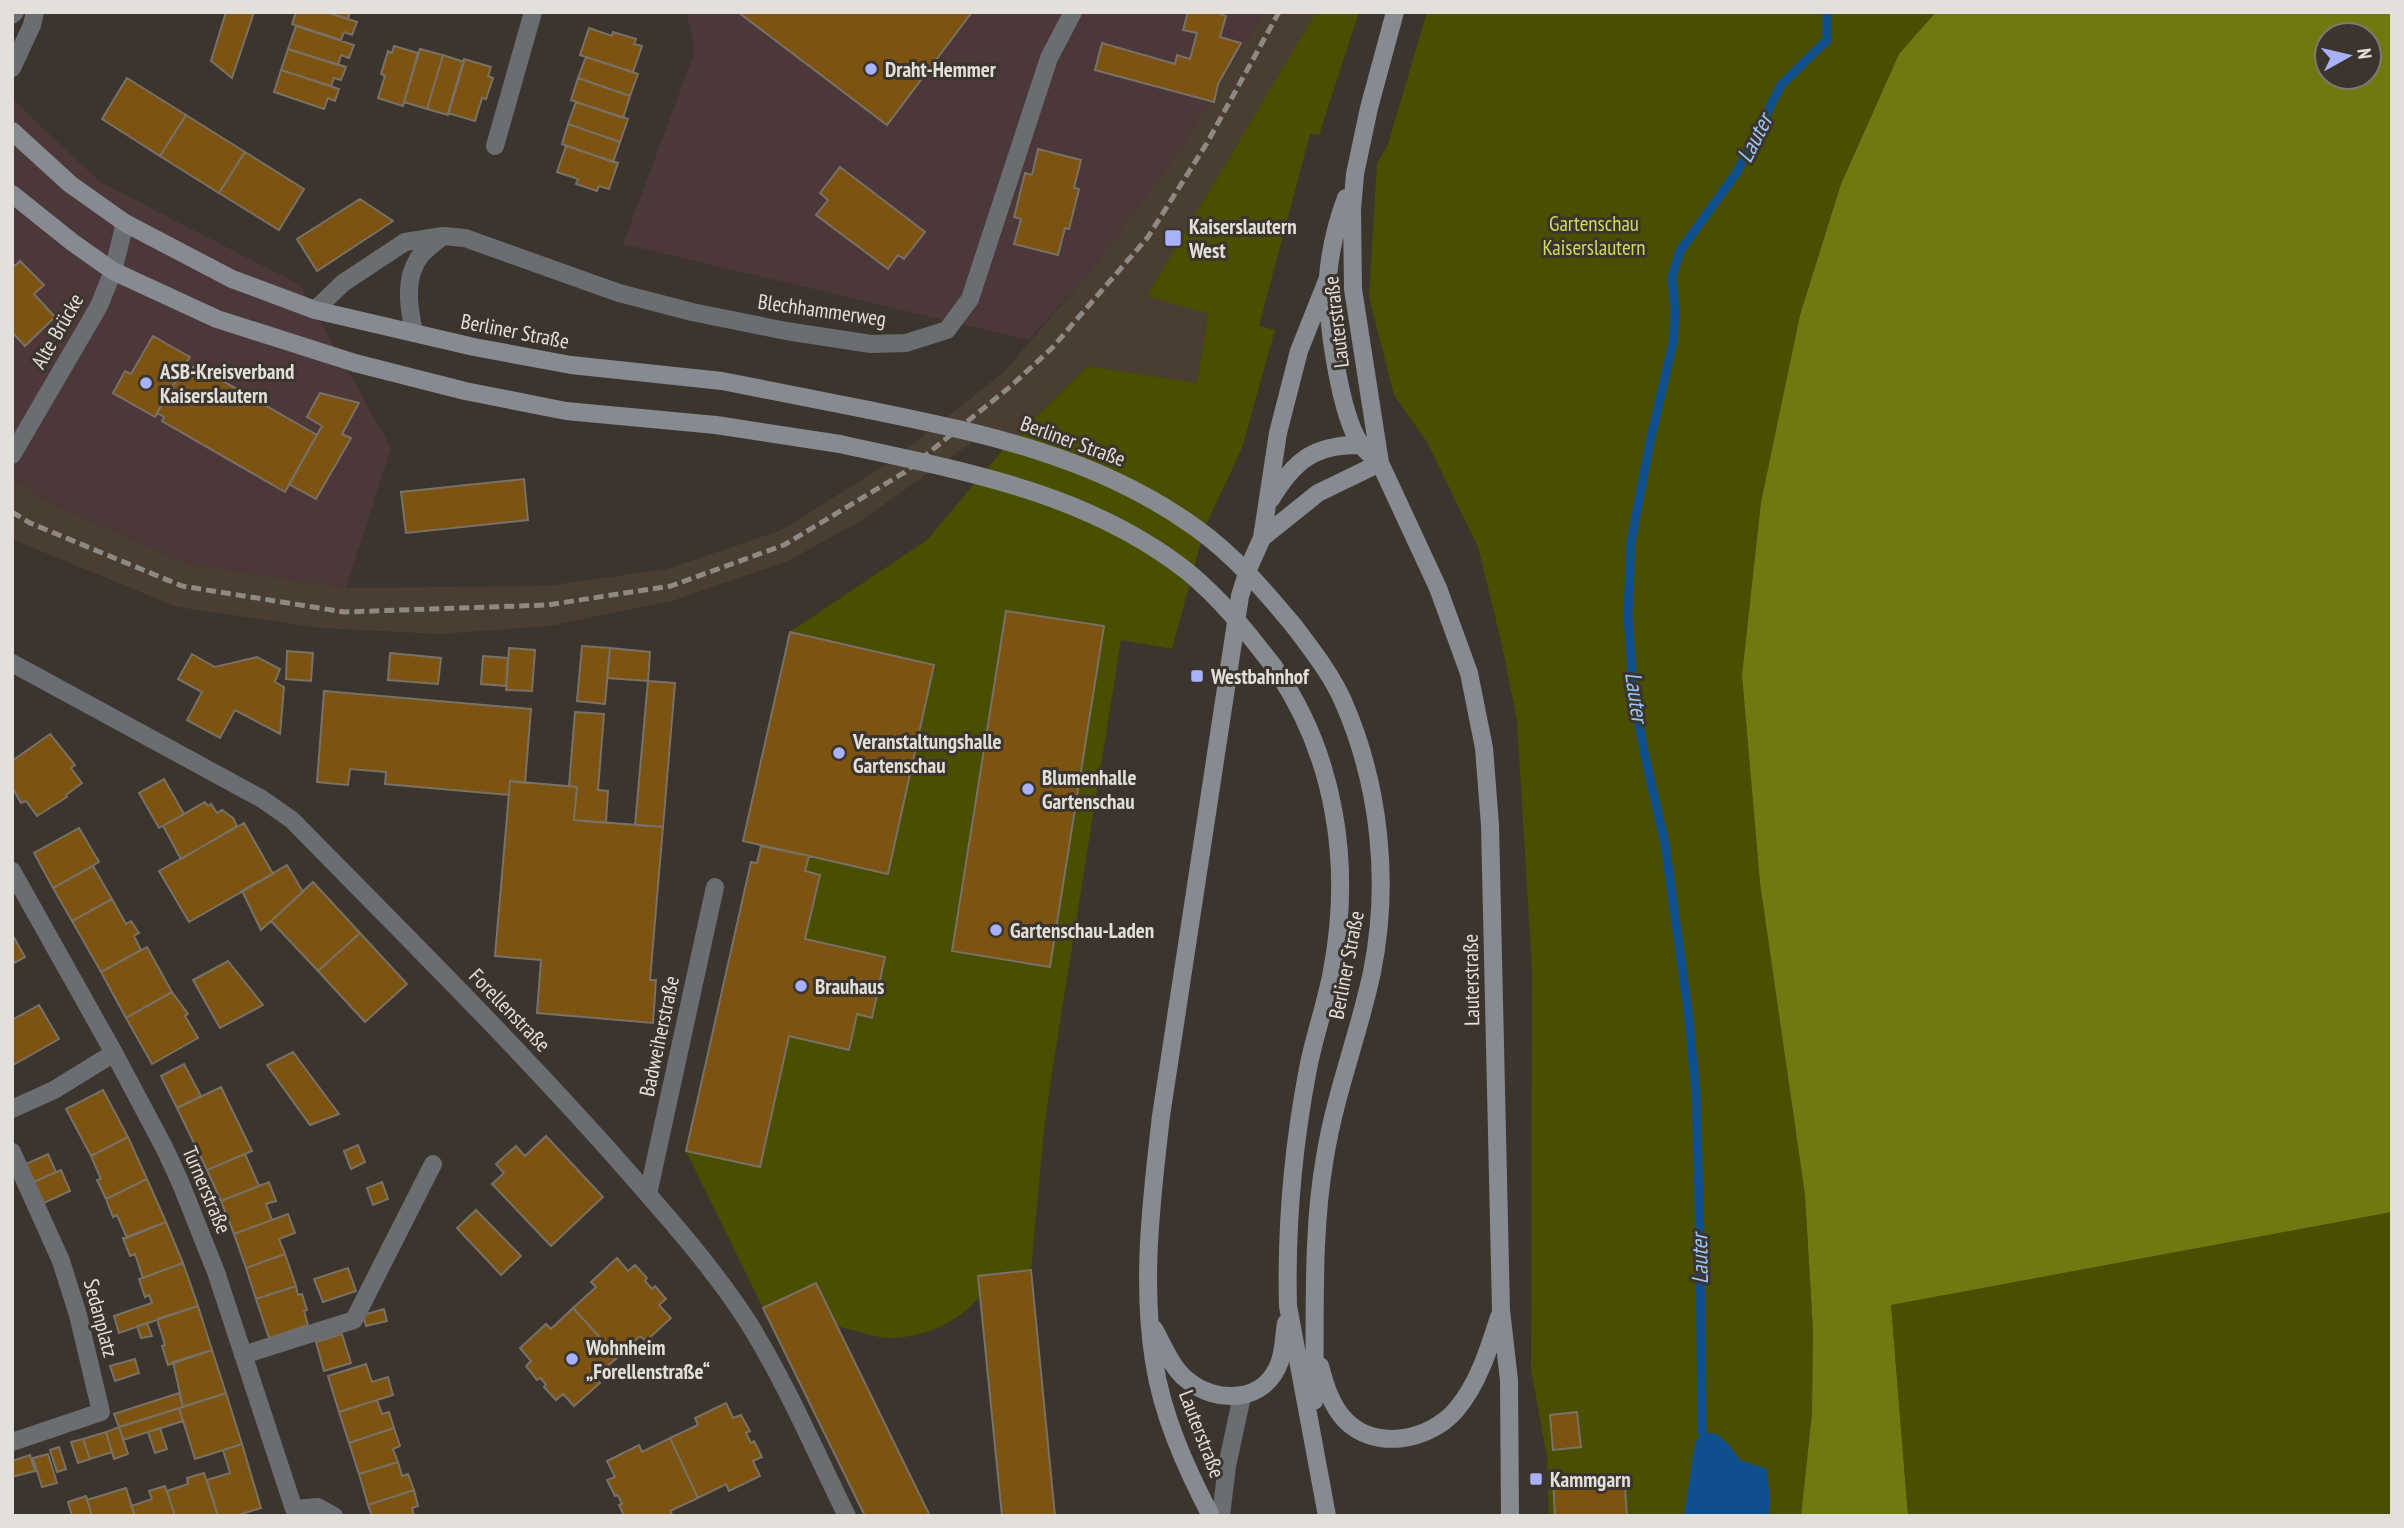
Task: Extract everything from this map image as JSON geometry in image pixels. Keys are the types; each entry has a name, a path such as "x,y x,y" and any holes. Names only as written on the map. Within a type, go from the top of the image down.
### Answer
{"main road":[{"name":"Lauterstraße","path":"1395,12 1368,108 1355,174 1352,210 1353,289 1380,463 1438,588 1459,642 1475,698 1484,748 1490,825 1501,1310 1508,1380 1510,1516"},
{"name":"Berliner Straße","path":"12,131 70,184 125,223 232,279 315,310 474,347 571,365 722,381 869,410 1026,446 1069,460 1153,499 1208,538 1253,579 1294,626 1329,675 1353,726 1374,806 1381,881 1372,972 1330,1128 1324,1161 1317,1232 1313,1435"},
{"name":"Lauterstraße","path":"1355,174 1344,203 1328,278 1335,359 1348,414 1361,445 1380,463"},
{"name":"Berliner Straße","path":"12,194 113,271 217,318 355,363 464,391 566,411 716,425 840,444 946,467 1030,490 1078,507 1128,531 1168,558 1212,594 1234,617 1294,695 1315,742 1333,806 1341,874 1340,904 1332,972 1307,1072 1299,1121 1289,1232 1288,1306 1327,1516"},
{"path":"1267,505 1278,433 1299,351 1328,278"},
{"name":"Lauterstraße","path":"1211,1516 1196,1488 1166,1411 1154,1361 1150,1323 1149,1252 1163,1102 1236,616 1249,567 1262,538 1267,505 1288,472 1301,460 1323,450 1361,445"},
{"name":"Lauterstraße","path":"1262,538 1318,493 1380,463"},
{"path":"1150,1323 1184,1378 1206,1393 1226,1397 1242,1396 1258,1390 1272,1378 1280,1362 1288,1306"},
{"path":"1315,1347 1330,1397 1346,1421 1366,1434 1395,1439 1408,1437 1439,1424 1454,1412 1466,1396 1489,1346 1501,1310"}],"street":[{"path":"12,68 32,25 35,12"},
{"path":"495,146 533,12"},
{"name":"Blechhammerweg","path":"315,310 343,283 405,242 443,236 465,238 619,293 692,312 786,331 871,344 906,343 947,330 970,299 1049,58 1073,12"},
{"name":"Alte Brücke","path":"17,448 92,320 113,271 125,223"},
{"path":"414,333 408,302 409,282 420,257 443,236"},
{"name":"Forellenstraße","path":"12,663 262,799 292,820 537,1069 648,1194 717,1279 747,1321 775,1370 847,1516"},
{"name":"Turnerstraße","path":"12,871 114,1053 181,1184 216,1272 243,1355 285,1512 318,1507 334,1516"},
{"name":"Badweiherstraße","path":"648,1194 715,887"},
{"path":"12,1109 54,1090 114,1053"},
{"name":"Sedanplatz","path":"12,1152 61,1261 78,1315 101,1412 12,1442"},
{"path":"243,1355 354,1320 433,1164"},
{"path":"1220,1516 1229,1453 1242,1396"}],"shaded area":[{"path":"686,12 1264,12 1177,154 1098,261 1029,340 623,244 695,51"},
{"path":"1264,12 1316,12 1147,296 1208,313 1197,383 1088,366 1007,445 992,428 859,522 788,561 675,600 550,626 440,634 320,628 177,607 12,539 12,478 48,502 188,564 346,588 546,586 667,569 782,530 890,462 1004,372 1098,261 1177,154"},
{"path":"12,99 100,182 300,285 391,448 346,588 188,564 48,502 12,478"}],"green space":[{"path":"1316,12 1359,12 1319,135 1310,134 1259,326 1275,330 1242,448 1205,527 1172,649 1121,640 1051,1079 1031,1270 978,1276 980,1296 972,1305 940,1326 904,1337 878,1337 837,1326 815,1283 763,1308 686,1151 751,862 757,863 760,846 743,841 790,632 927,540 1007,445 1088,366 1197,383 1208,314 1147,296"},
{"name":"Gartenschau Kaiserslautern","path":"1427,12 1936,12 1899,54 1841,184 1800,315 1761,502 1742,675 1760,883 1805,1195 1813,1330 1812,1413 1801,1516 1549,1516 1547,1456 1531,1370 1532,970 1517,721 1478,547 1427,442 1394,395 1369,297 1377,164 1388,144"},
{"path":"1936,12 2392,12 2392,1212 1891,1305 1908,1516 1801,1516 1812,1413 1813,1330 1805,1195 1760,883 1742,675 1761,502 1800,315 1841,184 1899,54"},
{"path":"2392,1212 2392,1516 1908,1516 1891,1305"}],"water":[{"path":"1702,1432 1717,1434 1740,1460 1767,1469 1769,1516 1684,1516 1695,1443"}],"building":[{"path":"226,12 254,12 232,78 211,61"},
{"path":"296,12 326,12 357,22 352,35 344,32 341,40 292,24"},
{"path":"326,12 350,12 348,19"},
{"name":"Draht-Hemmer","path":"738,12 972,12 887,125"},
{"path":"1188,12 1215,12 1226,16 1220,37 1241,43 1218,84 1214,102 1095,70 1102,43 1175,64 1177,55 1190,59 1197,33 1183,30"},
{"path":"296,26 354,45 349,58 341,55 338,65 288,49"},
{"path":"589,28 612,36 613,32 636,39 634,44 642,46 633,72 580,55"},
{"path":"394,46 418,53 403,106 378,98 385,76 381,74 388,51 392,53"},
{"path":"288,49 346,67 341,80 334,78 331,86 281,70"},
{"path":"420,49 443,55 427,109 404,102"},
{"path":"443,55 464,62 448,115 427,109"},
{"path":"586,57 638,74 630,96 578,78"},
{"path":"464,59 491,67 488,76 493,78 486,99 482,98 475,121 448,113"},
{"path":"281,70 339,89 335,101 328,98 324,109 274,92"},
{"path":"127,78 186,115 160,156 102,119"},
{"path":"578,78 630,96 623,118 571,100"},
{"path":"576,102 628,119 620,142 568,124"},
{"path":"186,115 245,152 219,193 160,156"},
{"path":"568,124 620,142 613,162 562,144"},
{"path":"566,146 618,163 609,189 599,186 597,191 576,184 578,179 557,172"},
{"path":"1038,149 1081,160 1074,188 1079,189 1069,229 1065,228 1058,255 1014,244 1021,219 1014,217 1025,173 1032,175"},
{"path":"245,152 304,189 279,230 219,193"},
{"path":"840,167 925,232 904,259 898,255 888,269 816,215 828,200 820,193"},
{"path":"360,199 393,221 317,271 297,239"},
{"path":"20,261 44,285 34,294 55,317 25,346 12,332 12,263 15,266"},
{"name":"ASB-Kreisverband Kaiserslautern","path":"153,336 190,357 155,417 113,393 125,371 131,374"},
{"path":"186,363 194,368 195,365 317,435 285,492 162,421 164,417 157,413"},
{"path":"320,393 359,403 342,434 351,438 316,499 289,484 322,426 307,417"},
{"path":"524,479 528,520 406,533 401,492"},
{"name":"Blumenhalle Gartenschau","path":"1006,611 1104,626 1050,967 952,951"},
{"name":"Veranstaltungshalle Gartenschau","path":"790,632 934,665 888,874 743,841"},
{"path":"582,646 610,648 605,704 577,701"},
{"path":"509,648 535,650 532,691 506,690"},
{"path":"610,648 650,652 648,681 607,678"},
{"path":"287,651 313,653 311,681 286,679"},
{"path":"390,653 441,658 438,684 388,680"},
{"path":"192,654 215,667 257,657 280,669 275,682 284,687 280,734 235,710 220,738 187,720 202,692 178,679"},
{"path":"483,656 508,658 506,686 481,684"},
{"path":"648,681 675,683 663,827 635,825"},
{"path":"324,691 531,709 525,783 510,781 509,795 385,784 386,772 350,769 348,785 317,782"},
{"path":"575,712 604,714 598,790 608,791 606,823 574,820 577,787 569,786"},
{"path":"50,734 75,765 71,768 82,783 66,795 67,797 37,816 26,801 21,803 12,787 12,761"},
{"path":"164,779 184,814 159,828 139,793"},
{"path":"510,781 577,787 574,820 663,827 650,980 656,980 653,1023 537,1013 541,960 495,956"},
{"path":"205,802 208,806 211,804 217,813 222,810 233,818 237,826 181,859 163,826"},
{"path":"244,823 273,874 189,922 159,871"},
{"path":"79,828 99,862 53,888 34,853"},
{"name":"Brauhaus","path":"761,846 809,856 805,871 820,875 805,939 885,957 872,1018 857,1014 849,1050 789,1036 760,1167 686,1151 751,862 757,863"},
{"path":"287,865 303,892 261,930 242,891"},
{"path":"93,866 112,899 72,921 53,888"},
{"path":"313,882 360,933 318,971 271,921"},
{"path":"112,899 126,924 131,921 139,933 134,936 141,950 101,972 72,921"},
{"path":"360,933 407,984 365,1022 318,971"},
{"path":"12,934 25,957 12,964"},
{"path":"147,947 172,992 126,1018 101,972"},
{"path":"228,961 263,1005 220,1028 193,980"},
{"path":"172,992 188,1014 185,1016 198,1038 152,1064 126,1018"},
{"path":"39,1005 59,1039 13,1065 12,1020"},
{"path":"293,1052 339,1114 310,1125 267,1065"},
{"path":"184,1064 201,1096 177,1108 161,1076"},
{"path":"221,1087 252,1151 207,1170 177,1108"},
{"path":"103,1090 128,1137 91,1156 66,1109"},
{"path":"546,1136 603,1197 551,1246 492,1184 504,1173 496,1164 516,1146 525,1156"},
{"path":"128,1137 147,1179 106,1199 97,1180 101,1179 91,1156"},
{"path":"358,1145 365,1162 351,1169 344,1151"},
{"path":"48,1154 56,1172 34,1182 26,1164"},
{"path":"245,1154 259,1186 221,1201 207,1170"},
{"path":"61,1170 70,1191 44,1203 34,1182"},
{"path":"147,1179 166,1222 127,1238 117,1215 113,1217 106,1199"},
{"path":"269,1182 276,1201 266,1204 272,1220 234,1234 221,1201"},
{"path":"382,1182 388,1199 373,1205 367,1188"},
{"path":"476,1210 521,1256 501,1275 457,1228"},
{"path":"288,1214 295,1233 279,1239 285,1254 246,1268 234,1234"},
{"path":"166,1222 183,1263 143,1278 135,1254 130,1256 123,1238"},
{"path":"285,1254 296,1286 256,1299 246,1268"},
{"name":"Wohnheim „Forellenstraße“","path":"617,1258 628,1271 635,1265 647,1278 645,1281 652,1289 655,1286 666,1299 659,1305 671,1318 646,1341 640,1336 618,1357 573,1308 596,1287 591,1282"},
{"path":"183,1263 198,1306 119,1333 114,1316 152,1303 149,1295 145,1297 139,1279"},
{"path":"348,1268 356,1291 323,1302 314,1279"},
{"path":"1031,1270 1055,1516 1002,1516 978,1276"},
{"path":"816,1283 930,1516 865,1516 763,1308"},
{"path":"296,1286 298,1295 302,1294 307,1310 304,1311 308,1325 269,1338 256,1299"},
{"path":"198,1306 212,1350 168,1365 157,1319"},
{"name":"Wohnheim „Forellenstraße“","path":"573,1308 618,1357 595,1377 600,1383 574,1406 563,1394 556,1400 544,1387 546,1385 543,1381 540,1378 537,1380 526,1366 531,1361 520,1348 546,1324 551,1329"},
{"path":"384,1309 387,1321 366,1326 363,1315"},
{"path":"147,1323 152,1336 141,1338 137,1326"},
{"path":"342,1334 351,1363 324,1371 316,1342"},
{"path":"212,1350 226,1393 183,1407 173,1362"},
{"path":"135,1359 139,1373 115,1381 110,1366"},
{"path":"366,1364 372,1382 388,1377 393,1395 339,1412 328,1376"},
{"path":"179,1393 183,1407 119,1427 114,1414"},
{"path":"226,1393 242,1444 195,1459 179,1408"},
{"path":"377,1400 382,1414 389,1412 394,1428 349,1443 339,1412"},
{"name":"Wohnheim „Forellenstraße“","path":"726,1403 733,1418 741,1415 750,1431 746,1433 751,1443 754,1441 762,1457 753,1461 760,1476 729,1491 726,1484 698,1498 670,1438 698,1425 695,1418"},
{"path":"179,1408 183,1421 123,1440 119,1427"},
{"path":"1577,1412 1581,1447 1553,1450 1550,1415"},
{"path":"119,1427 128,1454 114,1459 106,1432"},
{"path":"160,1428 167,1449 155,1453 148,1432"},
{"path":"394,1428 400,1446 393,1449 398,1462 359,1474 349,1443"},
{"path":"106,1432 112,1452 90,1459 83,1439"},
{"name":"Wohnheim „Forellenstraße“","path":"670,1438 698,1498 670,1511 673,1516 624,1516 618,1495 615,1496 607,1480 615,1477 607,1461 639,1445 642,1452"},
{"path":"83,1439 90,1459 78,1463 71,1442"},
{"path":"242,1444 261,1508 235,1516 218,1516 207,1480 230,1473 223,1450"},
{"path":"59,1447 66,1469 57,1472 50,1450"},
{"path":"48,1454 57,1483 42,1487 33,1458"},
{"path":"30,1455 35,1471 12,1477 12,1461"},
{"path":"398,1462 402,1476 408,1474 414,1490 368,1505 359,1474"},
{"path":"204,1473 218,1516 175,1516 167,1491 188,1484 187,1478"},
{"path":"1624,1474 1627,1516 1555,1516 1553,1478"},
{"path":"165,1486 175,1516 135,1516 131,1506 152,1499 149,1491"},
{"path":"126,1488 135,1516 92,1516 87,1500"},
{"path":"414,1490 418,1506 412,1508 414,1516 372,1516 368,1505"},
{"path":"86,1496 92,1516 72,1516 68,1502"}],"waterway":[{"name":"Lauter","path":"1702,1432 1696,1093 1688,1010 1665,844 1634,698 1628,616 1631,542 1673,343 1675,311 1672,277 1680,251 1737,172 1781,85 1827,40 1827,12"}],"railway":[{"path":"12,512 30,523 182,586 344,612 547,605 671,586 784,545 905,472 1011,386 1052,348 1148,237 1207,143 1279,12"}],"place":[{"name":"Draht-Hemmer","path":"871,69"},
{"name":"Kaiserslautern West","path":"1173,238"},
{"name":"ASB-Kreisverband Kaiserslautern","path":"146,383"},
{"name":"Westbahnhof","path":"1197,676"},
{"name":"Veranstaltungshalle Gartenschau","path":"839,753"},
{"name":"Blumenhalle Gartenschau","path":"1028,789"},
{"name":"Gartenschau-Laden","path":"996,930"},
{"name":"Brauhaus","path":"801,986"},
{"name":"Wohnheim „Forellenstraße“","path":"572,1359"},
{"name":"Kammgarn","path":"1536,1479"}]}
